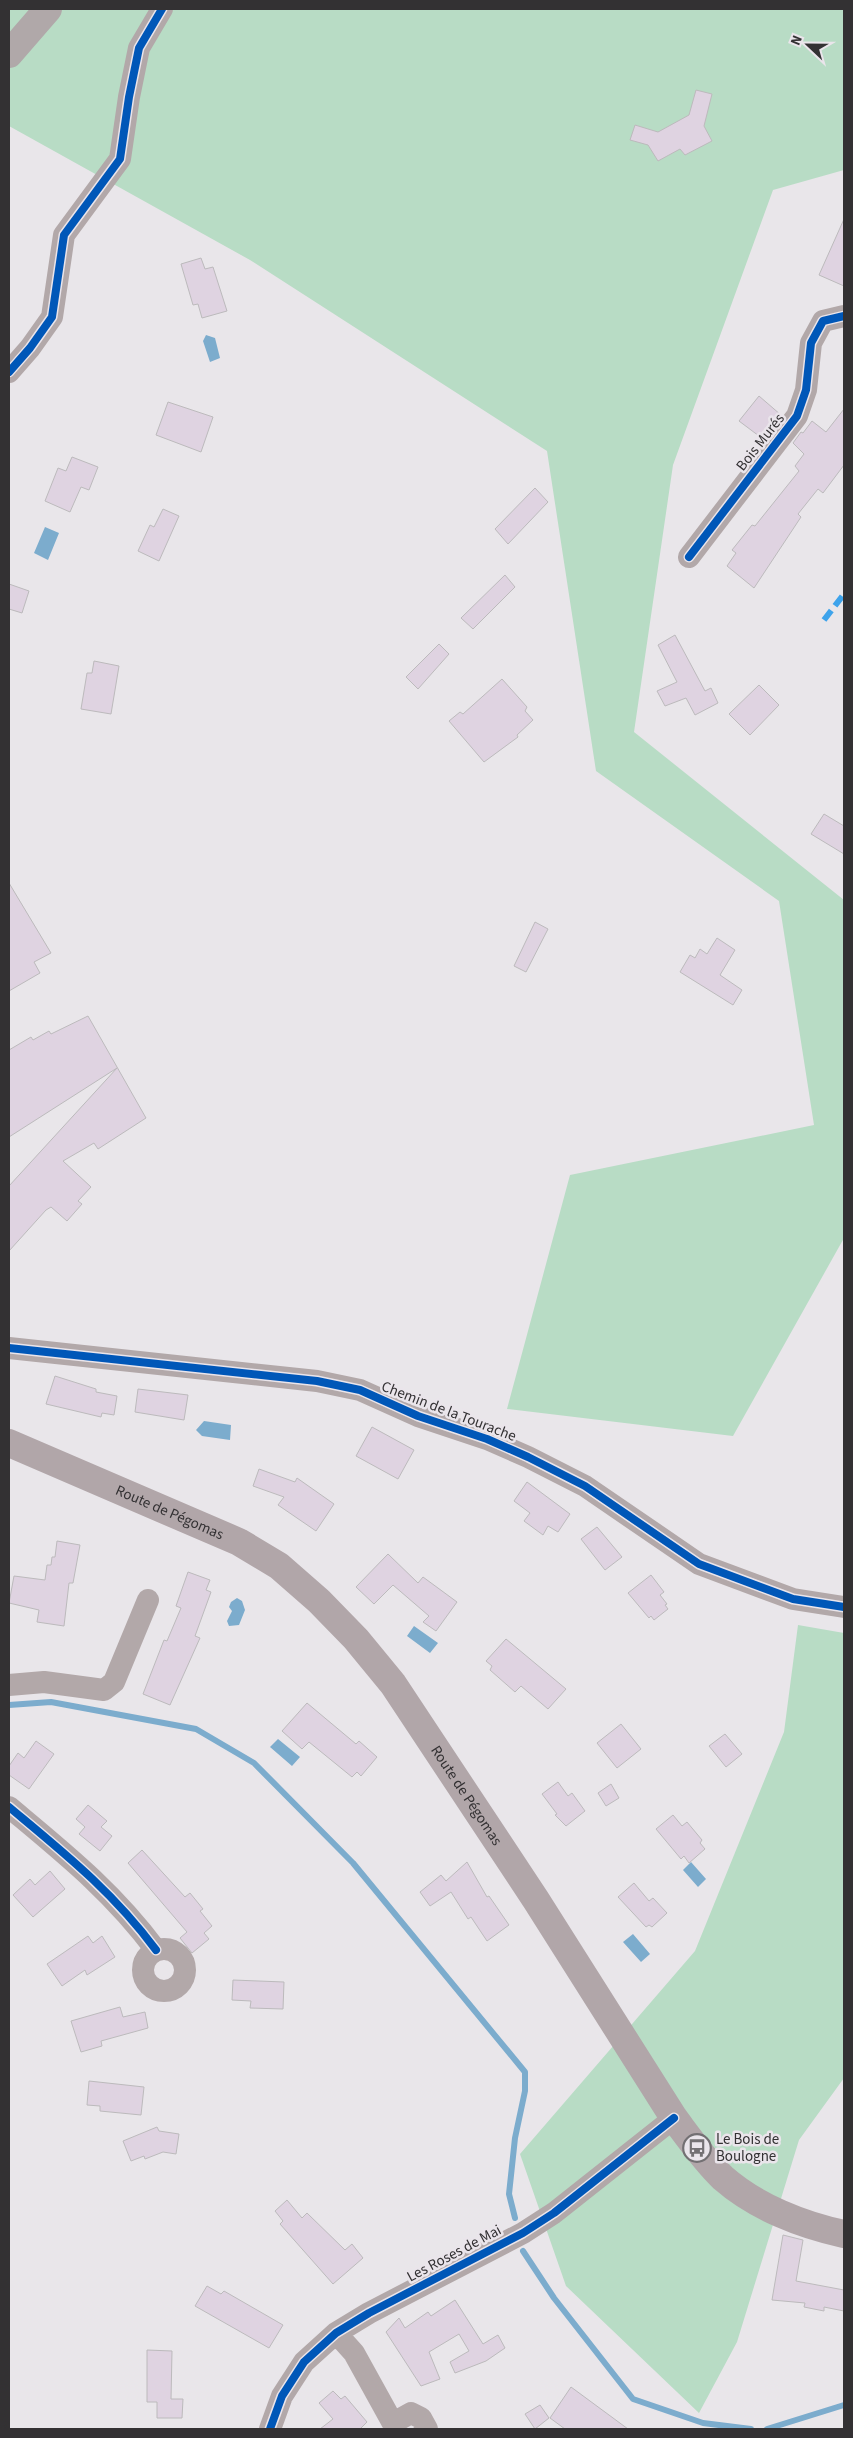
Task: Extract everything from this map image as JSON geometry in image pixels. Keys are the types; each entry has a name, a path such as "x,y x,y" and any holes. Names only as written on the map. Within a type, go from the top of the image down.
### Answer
{"highway":[{"path":"9,54 48,12"}],"main road":[{"name":"Route de Pégomas","path":"9,1443 239,1542 280,1566 319,1602 356,1640 392,1684 541,1908 674,2118 723,2178 754,2201 815,2227 844,2234"}],"street":[{"path":"9,372 30,348 52,317 64,236 120,159 129,97 139,48 162,9"},
{"name":"Bois Murés","path":"689,557 797,416 806,390 811,343 823,321 844,316"},
{"name":"Chemin de la Tourache","path":"9,1348 317,1381 360,1390 418,1416 487,1439 585,1486 698,1564 793,1599 844,1607"},
{"path":"9,1685 44,1682 104,1690 114,1682 148,1600"},
{"path":"9,1807 88,1872 131,1916 156,1950"},
{"name":"Les Roses de Mai","path":"270,2429 282,2396 304,2362 336,2334 369,2313 523,2233 554,2213 674,2118"},
{"path":"336,2334 354,2353 395,2426 411,2413 421,2418 427,2429"}],"green space":[{"path":"9,9 844,9 844,170 773,190 673,465 634,732 844,900 844,1238 733,1436 507,1409 570,1175 814,1125 779,901 596,771 547,451 250,260 9,126"},
{"path":"798,1625 844,1633 844,2078 799,2140 737,2342 699,2413 566,2286 520,2154 695,1951 784,1732"}],"water":[{"path":"206,335 215,338 220,358 210,362 203,341"},
{"path":"45,527 59,533 48,560 34,553"},
{"path":"204,1421 231,1425 230,1440 202,1436 196,1430"},
{"path":"237,1598 242,1601 245,1610 239,1625 229,1626 227,1621 232,1611 229,1607 231,1602"},
{"path":"414,1626 438,1643 430,1653 407,1636"},
{"path":"278,1739 300,1757 292,1766 270,1747"},
{"path":"691,1862 706,1879 698,1887 683,1870"},
{"path":"633,1934 650,1954 641,1962 623,1942"}],"building":[{"path":"696,90 712,94 704,126 712,141 685,155 680,149 658,161 648,145 630,140 635,125 658,132 689,115"},
{"path":"844,219 844,286 819,275"},
{"path":"201,258 205,269 213,267 227,311 202,318 198,304 193,305 181,264"},
{"path":"759,396 781,415 763,439 739,421"},
{"path":"168,402 213,417 201,452 156,435"},
{"path":"844,409 844,465 823,493 818,489 798,514 801,517 754,588 727,566 736,553 732,550 752,525 755,526 799,471 795,466 804,454 793,443 801,432 803,433 812,421 826,432"},
{"path":"72,457 98,467 89,490 81,487 70,512 45,501 58,468 66,471"},
{"path":"535,488 548,502 508,544 495,529"},
{"path":"163,509 179,516 159,561 138,551 150,525 154,527"},
{"path":"505,575 515,587 473,629 461,618"},
{"path":"9,584 29,591 22,613 9,609"},
{"path":"675,635 705,691 711,688 718,703 695,715 686,698 665,706 657,691 677,682 658,645"},
{"path":"439,644 449,654 418,689 406,677"},
{"path":"94,661 119,666 111,714 81,709 87,673 92,673"},
{"path":"502,679 527,707 525,711 533,720 517,735 518,737 484,762 449,721 460,712 463,714"},
{"path":"759,685 779,705 750,735 729,714"},
{"path":"824,814 844,826 844,854 811,834"},
{"path":"9,883 51,953 34,962 40,973 9,991"},
{"path":"535,922 548,929 526,972 514,966"},
{"path":"717,938 735,950 720,975 742,990 733,1005 680,972 690,955 695,958 700,949 707,954"},
{"path":"88,1016 146,1118 98,1149 94,1143 63,1161 91,1187 78,1201 82,1204 67,1221 51,1207 46,1210 9,1251 9,1186 117,1068 9,1137 9,1050 31,1037 33,1040 49,1031 51,1034"},
{"path":"55,1376 96,1389 96,1392 117,1396 114,1415 102,1413 101,1417 46,1404"},
{"path":"138,1389 188,1395 184,1420 135,1412"},
{"path":"372,1427 414,1450 398,1479 356,1456"},
{"path":"259,1469 295,1482 297,1478 334,1504 316,1531 278,1505 284,1497 253,1486"},
{"path":"527,1482 570,1514 558,1532 548,1526 543,1535 524,1521 530,1513 514,1501"},
{"path":"597,1527 622,1557 605,1570 581,1539"},
{"path":"57,1541 80,1545 73,1583 69,1583 64,1626 37,1622 39,1610 9,1603 14,1576 45,1580 47,1565 51,1565 52,1557 55,1557"},
{"path":"388,1554 418,1583 423,1577 457,1602 436,1631 423,1622 429,1616 393,1585 374,1604 356,1587"},
{"path":"188,1572 210,1580 206,1590 211,1592 195,1636 200,1638 170,1705 143,1694 164,1640 167,1641 181,1608 176,1606"},
{"path":"651,1575 664,1592 660,1595 667,1604 665,1605 668,1609 654,1620 651,1616 649,1618 628,1593"},
{"path":"506,1639 566,1689 548,1709 521,1686 515,1692 490,1670 492,1666 486,1661"},
{"path":"307,1703 356,1744 359,1741 377,1757 361,1776 357,1772 352,1777 309,1742 302,1749 282,1731"},
{"path":"621,1724 641,1749 617,1768 597,1743"},
{"path":"725,1734 742,1754 726,1767 709,1746"},
{"path":"36,1741 54,1754 29,1789 9,1775 9,1766 18,1753 24,1758"},
{"path":"558,1782 568,1796 572,1793 585,1811 566,1826 555,1815 557,1814 542,1794"},
{"path":"611,1784 619,1798 606,1806 598,1793"},
{"path":"88,1805 107,1821 101,1827 112,1836 100,1851 79,1834 85,1827 76,1819"},
{"path":"673,1815 682,1826 687,1822 702,1840 700,1843 705,1849 689,1863 684,1856 681,1859 656,1829"},
{"path":"142,1850 185,1897 190,1893 203,1909 200,1911 212,1926 204,1933 209,1939 192,1953 180,1938 187,1932 128,1863"},
{"path":"467,1862 487,1897 489,1896 509,1925 487,1941 471,1917 468,1919 451,1892 430,1906 420,1892 441,1875 446,1881"},
{"path":"50,1871 65,1889 33,1917 13,1895 30,1879 35,1885"},
{"path":"634,1883 649,1901 653,1898 667,1913 652,1927 649,1925 646,1927 618,1897"},
{"path":"88,1936 93,1943 102,1936 115,1957 87,1975 85,1970 62,1986 47,1964"},
{"path":"233,1980 284,1982 283,2009 250,2008 251,2001 232,2000"},
{"path":"120,2007 123,2017 145,2012 148,2028 101,2041 102,2046 81,2052 71,2021"},
{"path":"89,2081 144,2087 141,2115 100,2111 100,2106 87,2105"},
{"path":"157,2127 159,2131 179,2134 176,2154 163,2152 145,2159 144,2156 131,2161 123,2141"},
{"path":"287,2200 302,2218 307,2213 345,2250 352,2244 363,2258 333,2284 280,2224 283,2221 275,2211"},
{"path":"783,2235 803,2240 796,2281 844,2290 844,2311 824,2307 824,2311 804,2307 805,2303 772,2300"},
{"path":"207,2286 221,2294 224,2291 283,2325 269,2348 195,2306"},
{"path":"455,2300 483,2344 498,2335 505,2348 486,2361 455,2373 450,2362 469,2351 459,2334 429,2352 440,2379 421,2386 386,2332 399,2318 405,2328 428,2312 431,2316"},
{"path":"147,2350 172,2351 171,2399 183,2399 182,2418 157,2418 157,2402 147,2402"},
{"path":"571,2387 628,2429 565,2429 550,2418"},
{"path":"333,2391 341,2399 345,2396 367,2422 360,2429 320,2429 333,2419 319,2403"},
{"path":"540,2405 549,2418 535,2429 525,2414"}],"waterway":[{"path":"9,1705 51,1702 196,1729 254,1763 353,1863 525,2072 525,2091 515,2138 509,2194 515,2218"},
{"path":"523,2251 554,2298 633,2399 703,2423 751,2429"},
{"path":"767,2429 844,2405"}],"marked path":[{"path":"824,620 844,594"}],"cycle path":[{"path":"9,372 30,348 52,317 64,235 120,159 129,97 139,48 162,9"},
{"path":"689,557 797,416 806,390 811,343 823,321 844,316"},
{"path":"9,1348 317,1381 360,1390 418,1416 487,1439 585,1486 699,1564 793,1599 844,1607"},
{"path":"9,1807 105,1891 156,1950"},
{"path":"270,2429 282,2396 304,2362 336,2333 369,2313 523,2233 554,2213 674,2118"}],"place":[{"name":"Le Bois de Boulogne","path":"697,2148"}]}
